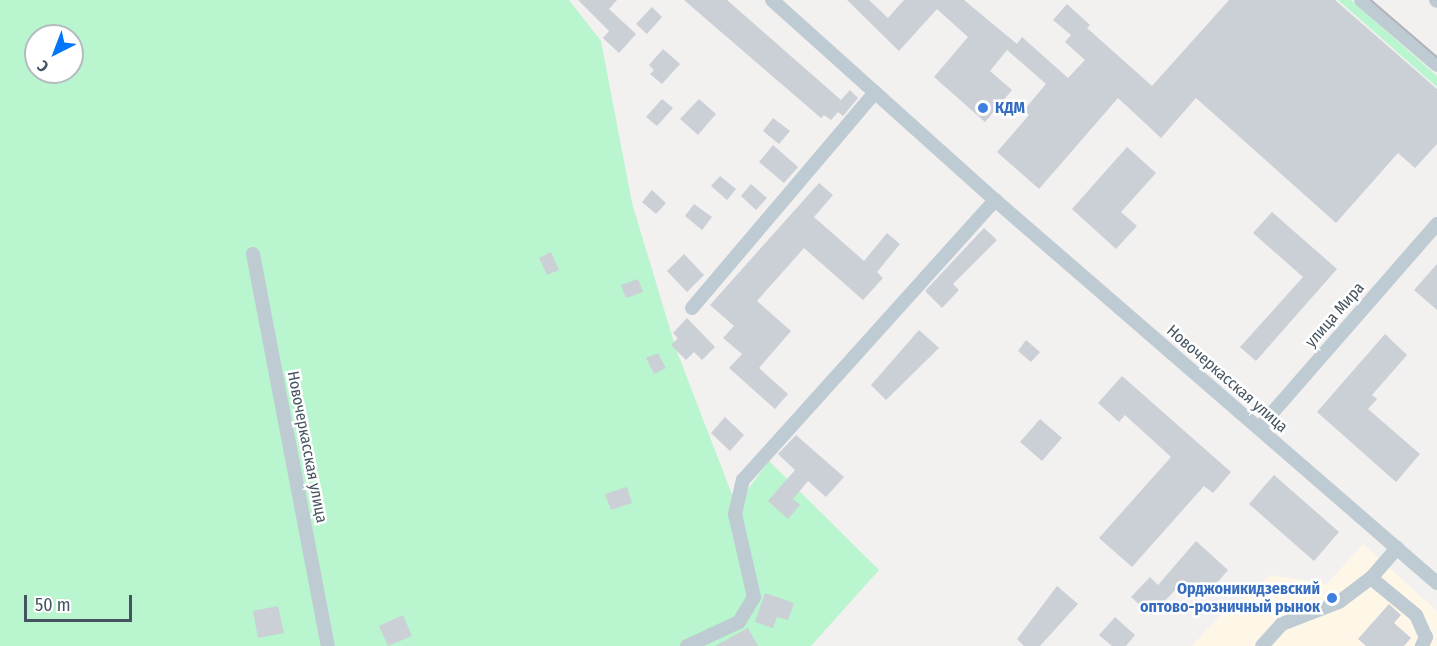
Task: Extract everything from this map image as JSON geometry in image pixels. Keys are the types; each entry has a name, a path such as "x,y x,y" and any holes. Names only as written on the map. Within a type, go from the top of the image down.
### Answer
{"street":[{"name":"Новочеркасская улица","path":"772,0 995,200 1437,583"},
{"path":"1361,0 1437,65"},
{"path":"692,308 875,92"},
{"path":"687,646 739,622 754,597 735,514 736,496 743,480 995,200"},
{"name":"улица Мира","path":"1259,428 1437,224"},
{"name":"Новочеркасская улица","path":"253,254 328,646"},
{"path":"1262,646 1282,624 1339,602 1371,578 1396,548"},
{"path":"1371,578 1416,615 1426,638 1422,646"}],"shaded area":[{"name":"Орджоникидзевский оптово-розничный рынок","path":"1363,544 1437,611 1437,646 1192,646 1220,616 1271,575 1327,584"}],"green space":[{"path":"0,0 569,0 601,41 632,203 676,349 736,505 769,461 879,570 811,646 0,646"},
{"path":"1338,0 1351,0 1437,76 1437,87"}],"building":[{"path":"578,0 617,0 609,9 636,34 619,53 603,38 609,31"},
{"path":"684,0 727,0 841,100 850,90 858,98 843,116 838,112 831,120 824,115 821,118"},
{"path":"847,0 869,0 888,18 904,0 964,0 1017,44 1022,37 1068,78 1085,60 1065,42 1071,35 1053,20 1067,4 1090,25 1087,28 1152,86 1229,0 1335,0 1437,89 1437,144 1415,168 1398,153 1336,223 1196,98 1161,138 1118,98 1039,189 997,152 1029,115 1024,110 1046,84 1007,50 990,71 1012,90 985,122 934,77 968,37 937,9 899,51"},
{"path":"652,7 662,17 647,34 636,24"},
{"path":"663,49 680,64 662,84 650,74 654,70 649,65"},
{"path":"662,99 673,108 657,126 646,117"},
{"path":"699,99 716,114 698,135 680,119"},
{"path":"773,118 790,131 779,144 763,131"},
{"path":"773,145 798,167 784,183 759,162"},
{"path":"1127,147 1156,173 1121,212 1137,226 1116,249 1072,209"},
{"path":"720,176 736,189 727,200 711,186"},
{"path":"819,183 833,195 814,217 864,261 887,233 900,244 877,272 883,278 863,300 804,248 757,301 791,331 759,368 788,394 775,409 729,368 742,354 723,338 734,326 710,305"},
{"path":"751,184 767,198 756,210 741,196"},
{"path":"652,190 666,203 656,214 642,202"},
{"path":"694,204 712,217 702,230 685,216"},
{"path":"1272,212 1337,269 1256,361 1240,347 1303,277 1253,233"},
{"path":"984,228 997,240 953,284 959,290 942,308 925,291"},
{"path":"551,252 559,270 547,275 539,258"},
{"path":"684,254 704,275 687,292 667,271"},
{"path":"1437,264 1437,310 1414,290"},
{"path":"638,279 643,292 626,298 621,285"},
{"path":"687,318 715,347 702,360 694,352 686,360 671,345 678,338 673,333"},
{"path":"919,330 939,348 886,400 871,385"},
{"path":"1385,334 1407,355 1372,395 1377,399 1368,409 1420,454 1396,482 1317,412"},
{"path":"1026,340 1040,352 1031,362 1018,351"},
{"path":"658,353 666,368 654,374 646,358"},
{"path":"1122,376 1231,472 1213,493 1204,486 1132,567 1099,538 1171,457 1125,415 1119,422 1098,403"},
{"path":"725,417 744,435 730,451 711,433"},
{"path":"1040,419 1062,438 1042,461 1020,442"},
{"path":"796,435 844,477 826,497 808,481 793,499 800,505 788,519 768,501 795,470 778,454"},
{"path":"1274,475 1339,532 1314,561 1249,504"},
{"path":"627,487 632,503 611,510 605,494"},
{"path":"1196,541 1228,570 1203,599 1183,582 1151,615 1131,597 1150,577 1158,585"},
{"path":"1057,586 1078,604 1040,646 1024,646 1017,639"},
{"path":"765,593 794,603 788,620 777,617 773,628 755,622"},
{"path":"1389,604 1401,615 1394,623 1411,638 1404,646 1366,646 1358,639"},
{"path":"278,606 284,633 258,638 253,611"},
{"path":"403,615 412,636 388,646 379,626"},
{"path":"1115,617 1135,635 1126,646 1112,646 1099,635"},
{"path":"748,628 758,646 715,646"}],"tram line":[{"path":"1371,0 1437,57"}],"place":[{"name":"КДМ","path":"983,108"},
{"name":"Орджоникидзевский оптово-розничный рынок","path":"1332,598"}]}
